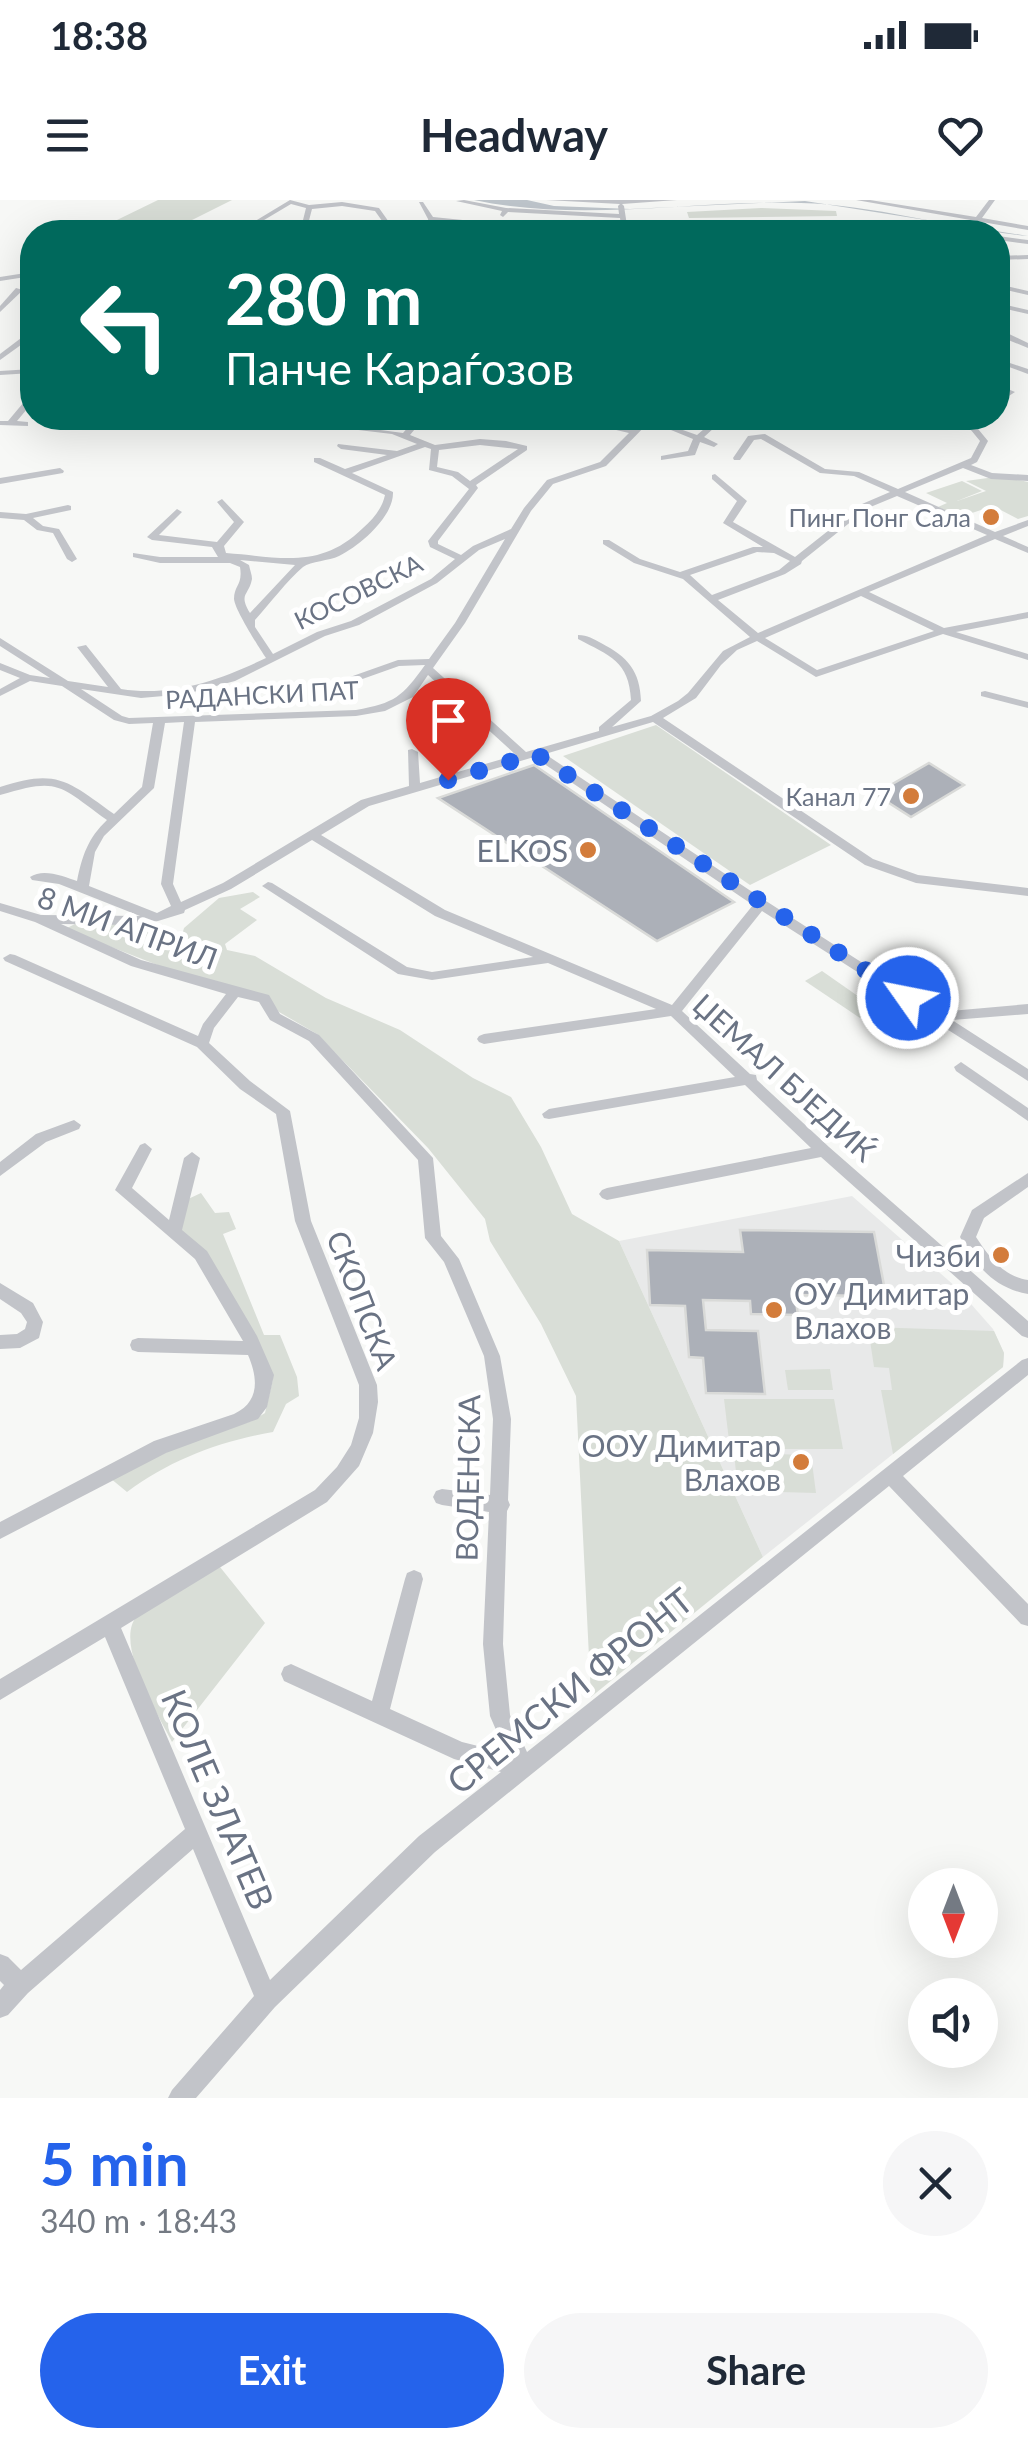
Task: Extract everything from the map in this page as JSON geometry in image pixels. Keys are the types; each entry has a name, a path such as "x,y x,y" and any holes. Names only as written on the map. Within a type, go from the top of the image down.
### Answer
{"street":[{"path":"549,200 622,209"},
{"path":"459,201 506,210 622,209 674,200"},
{"path":"860,200 976,220 992,200"},
{"path":"260,220 290,202 309,207 342,204 377,209 384,220"},
{"path":"421,203 432,220"},
{"path":"306,220 309,207"},
{"path":"351,208 353,220"},
{"path":"622,209 624,220"},
{"path":"497,220 506,210"},
{"path":"0,310 20,290"},
{"path":"11,423 20,412"},
{"path":"0,423 20,424"},
{"path":"373,430 406,434 435,448 454,443 512,444 524,448 471,484 432,468 435,448"},
{"path":"406,434 410,430"},
{"path":"626,430 634,432"},
{"path":"678,430 714,444"},
{"path":"664,458 692,453 698,439 708,430"},
{"path":"710,599 761,583 798,562 865,506 964,465 980,454 984,442 974,430"},
{"path":"454,443 455,431"},
{"name":"РАДАНСКИ ПАТ","path":"0,641 118,718 159,723 370,711 398,704 431,666 527,510 550,482 603,464 634,432"},
{"path":"737,458 751,438 762,436 823,471 856,474 1028,550"},
{"path":"348,470 423,445"},
{"path":"341,446 399,454"},
{"name":"КОСОВСКА","path":"224,554 281,559 300,565 328,560 344,551 386,510 390,494 370,487 348,470 316,460"},
{"path":"964,465 991,476 1028,478"},
{"path":"0,480 60,472"},
{"path":"714,477 742,501 728,523 798,562"},
{"name":"КОСОВСКА","path":"460,558 432,546 442,526 472,492 471,484"},
{"path":"222,502 239,522 224,554"},
{"path":"0,515 26,517 68,508"},
{"path":"177,512 152,537 224,554 244,565 247,580 237,595 250,619"},
{"path":"26,517 40,528 56,531 72,559"},
{"path":"40,919 133,921 179,910 366,803 655,718 696,691 718,660 758,637 1028,523"},
{"name":"КОСОВСКА","path":"28,678 141,695 186,691 232,679 321,634 355,623 434,580 460,558 517,530"},
{"path":"606,542 637,561 683,576 758,637 816,674 943,631 1028,615"},
{"path":"683,576 756,549 777,551"},
{"path":"136,555 160,560 224,554"},
{"name":"КОСОВСКА","path":"272,658 250,627 250,619 300,565"},
{"path":"861,592 943,631 1028,657"},
{"path":"582,637 620,658 632,668 637,679 636,701 592,738"},
{"path":"82,647 118,692"},
{"path":"22,653 6,668 28,678"},
{"path":"354,678 398,663 431,666 531,755 1028,1076"},
{"path":"0,693 28,678"},
{"path":"985,694 1028,704"},
{"path":"655,718 870,862 916,879 1028,892"},
{"path":"179,910 166,884 190,721"},
{"path":"82,889 89,852 99,834 148,788 159,723"},
{"path":"412,752 415,788"},
{"path":"0,792 44,777 115,820"},
{"name":"ЏЕМАЛ БЈЕДИЌ","path":"311,834 440,913 674,1011 1028,1332"},
{"path":"36,877 54,876 122,907 158,917"},
{"path":"268,886 402,970 432,976 549,959"},
{"path":"484,1039 674,1011 761,904"},
{"name":"8 МИ АПРИЛ","path":"0,907 40,919 136,963 236,992 208,1027 202,1044"},
{"name":"СКОПСКА","path":"0,1690 321,1496 341,1479 358,1456 367,1429 368,1385 304,1220 283,1111 246,1085 202,1044 10,958"},
{"name":"ВОДЕНСКА","path":"236,992 264,998 275,1016 314,1038 425,1158 433,1238 451,1259 492,1356 502,1418 501,1504 494,1570 498,1698 500,1716 524,1767"},
{"path":"938,1017 1028,1009"},
{"path":"962,1067 1028,1116"},
{"path":"549,1114 751,1079"},
{"path":"0,1170 42,1138 74,1125"},
{"path":"0,1531 160,1447 252,1414 261,1402 265,1375 254,1348 201,1255 123,1190 145,1148"},
{"path":"607,1194 824,1150"},
{"path":"174,1232 192,1158"},
{"path":"1028,1179 978,1214 968,1238 997,1274 1018,1286 1028,1286"},
{"path":"0,1290 27,1308 36,1322 34,1333 20,1341 0,1342"},
{"path":"138,1345 254,1348"},
{"name":"СРЕМСКИ ФРОНТ","path":"180,2098 267,1999 427,1844 1028,1365"},
{"path":"890,1475 1028,1617"},
{"path":"442,1497 501,1504"},
{"path":"378,1714 414,1579"},
{"name":"КОЛЕ ЗЛАТЕВ","path":"110,1624 267,1999"},
{"path":"291,1674 461,1752 524,1767"},
{"path":"0,2006 195,1834"},
{"path":"0,1965 20,1985"}],"shaded area":[{"path":"158,200 232,200 192,220 117,220"},
{"path":"474,200 527,200 554,206 630,209 675,207 637,209 555,210"},
{"path":"805,201 828,205 801,203 762,203"},
{"path":"828,205 858,208 925,220"},
{"path":"761,208 836,211 837,216 689,218 687,212"},
{"path":"1002,476 1028,482 1028,516 1018,519 993,506 960,517 938,507 947,503 926,493 962,481 982,491 957,501 986,491 966,481"},
{"path":"656,725 831,845 750,885 563,756"},
{"path":"253,892 260,897 240,909 257,920 225,944 227,950 255,956 326,998 400,1030 473,1078 511,1097 541,1147 572,1214 619,1241 763,1557 591,1697 576,1396 541,1324 490,1241 485,1219 428,1148 317,1034 279,1012 269,999 160,966 65,929 75,924 147,923 152,926 142,944 162,949 189,946 182,935 184,928 219,898"},
{"path":"822,971 875,1008 860,1018 805,981"},
{"path":"201,1193 215,1213 229,1212 236,1229 223,1234 264,1335 280,1335 297,1377 299,1396 286,1404 273,1432 196,1453 127,1492 110,1478 200,1437 252,1421 265,1413 273,1379 180,1229 186,1200"},
{"name":"ООУ Димитар Влахов","path":"852,1196 956,1287 993,1329 1004,1353 1003,1367 763,1557 619,1241"},
{"path":"868,1327 994,1331 1004,1353 1003,1367 893,1454 881,1390 892,1390 889,1368 874,1367"},
{"path":"830,1369 833,1390 788,1390 785,1370"},
{"path":"724,1399 834,1399 843,1449 730,1449"},
{"path":"734,1453 811,1455 816,1493 738,1491"},
{"path":"220,1567 265,1623 172,1742 133,1658 132,1626 148,1607"}],"building":[{"name":"Канал 77","path":"929,763 964,785 911,817 875,794"},
{"name":"ELKOS","path":"534,765 734,902 657,941 438,798"},
{"name":"ОУ Димитар Влахов","path":"740,1230 874,1232 886,1296 795,1295 798,1315 751,1314 750,1301 703,1300 706,1330 758,1331 765,1394 706,1393 703,1358 689,1357 685,1306 650,1305 647,1250 743,1252"}],"place":[{"name":"Пинг Понг Сала","path":"991,517"},
{"name":"Канал 77","path":"911,796"},
{"name":"ELKOS","path":"588,850"},
{"name":"Чизби","path":"1001,1255"},
{"name":"ОУ Димитар Влахов","path":"774,1310"},
{"name":"ООУ Димитар Влахов","path":"801,1462"}],"route":[{"path":"448,780 536,754 908,998"}]}
